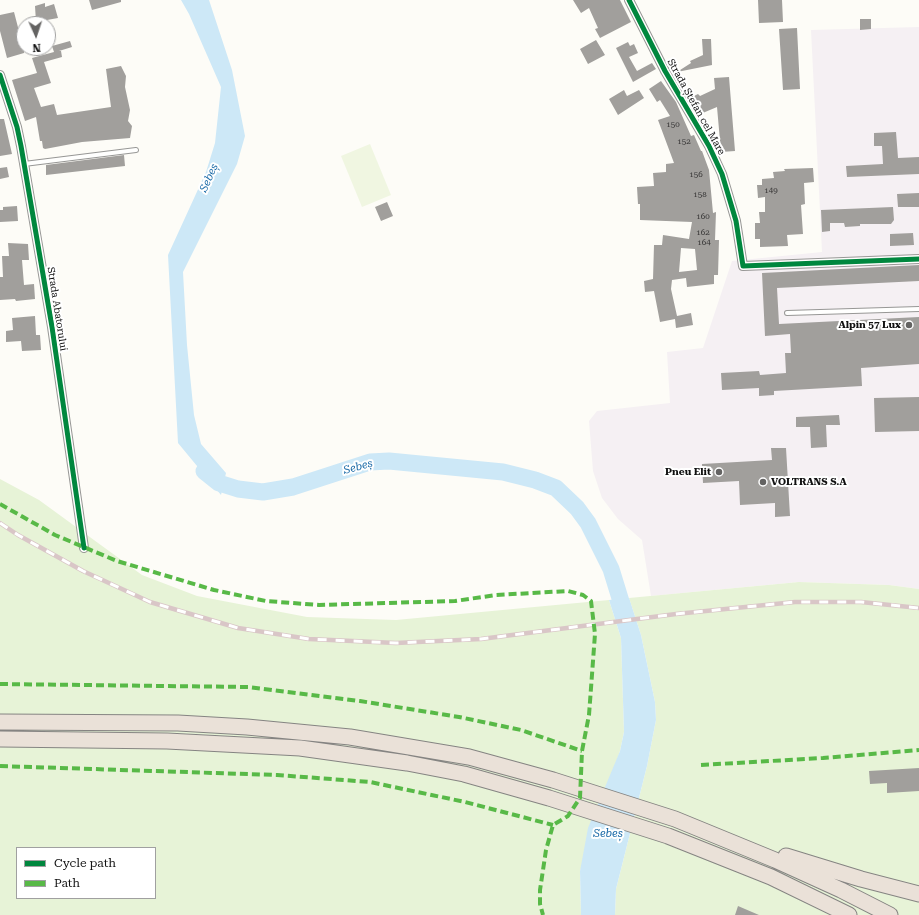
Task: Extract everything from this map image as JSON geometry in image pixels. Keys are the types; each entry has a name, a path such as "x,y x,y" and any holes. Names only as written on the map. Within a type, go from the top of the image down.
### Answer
{"highway":[{"path":"0,722 178,724 303,732 409,746 469,757 553,780 676,819 776,860 841,890 890,915"},
{"path":"0,739 167,741 300,748 408,763 464,774 550,798 668,836 771,877 849,915"},
{"path":"676,819 708,826 766,849 840,873 919,894"}],"street":[{"name":"Strada Ștefan cel Mare","path":"629,0 665,71 717,162 736,221 743,266 919,259"},
{"name":"Strada Abatorului","path":"0,75 17,127 24,164 52,327 84,548"}],"lane":[{"path":"24,164 136,150"},
{"path":"787,313 919,309"}],"shaded area":[{"path":"919,27 919,589 889,585 799,582 651,596 642,540 618,519 602,498 593,471 589,421 597,411 670,403 667,352 703,348 732,261 822,252 811,30"}],"green space":[{"path":"370,144 391,195 362,207 341,156"},
{"path":"0,479 39,500 142,575 197,596 307,617 396,620 609,600 621,638 624,732 620,751 580,871 581,915 0,915"},
{"path":"799,582 889,585 919,589 919,915 615,915 616,889 647,766 656,720 655,702 641,635 629,598"}],"water":[{"path":"181,0 209,0 232,70 245,136 237,164 183,272 187,345 194,415 201,444 226,473 221,495 178,443 168,255 206,172 215,143 221,87 189,14"},
{"name":"Sebeș","path":"629,598 641,635 655,702 656,720 647,766 616,889 615,915 581,915 580,871 588,828 620,751 624,732 621,638 609,600"}],"building":[{"path":"89,0 121,0 121,2 92,10"},
{"path":"573,0 620,0 631,22 600,38 595,29 598,28 589,8 581,13"},
{"path":"758,0 782,0 783,22 759,23"},
{"path":"45,3 45,7 54,4 58,18 56,18 56,16 36,16 35,6"},
{"path":"14,12 16,20 16,55 7,58 0,31 0,15"},
{"path":"860,19 871,19 871,29 860,30"},
{"path":"797,28 800,89 783,90 779,29"},
{"path":"702,39 711,39 712,65 677,72 691,63 690,61 703,55"},
{"path":"596,40 605,55 588,64 580,49"},
{"path":"70,41 72,47 59,51 61,51 62,57 44,62 51,83 34,88 41,107 54,104 57,115 111,107 106,69 121,66 126,76 125,87 130,110 128,121 132,126 130,138 82,142 45,149 43,148 42,141 40,141 36,117 25,121 12,80 37,73 32,58 39,56 56,56 56,45"},
{"path":"628,42 630,46 634,44 638,53 629,57 637,71 652,63 656,69 633,82 616,48"},
{"path":"729,77 735,151 721,152 717,107 698,115 690,98 698,94 700,96 715,89 714,78"},
{"path":"661,81 676,102 691,136 694,135 709,170 713,213 716,212 715,240 719,240 718,275 714,275 714,284 687,287 686,278 672,280 671,289 677,316 691,313 693,325 676,328 675,319 660,322 654,291 645,292 644,281 653,279 654,245 662,245 663,235 689,239 692,222 640,220 640,204 638,204 637,187 654,186 653,173 666,172 666,164 674,163 658,120 670,116 660,100 657,102 649,89","holes":["681,248 695,249 697,270 679,272"]},
{"path":"624,90 627,96 639,90 644,98 618,115 609,99"},
{"path":"0,119 4,119 12,154 0,156"},
{"path":"896,132 898,158 919,157 919,174 847,177 846,166 883,164 882,146 874,146 874,133"},
{"path":"124,155 125,166 46,175 46,165"},
{"path":"7,167 9,177 0,179 0,168"},
{"path":"813,168 814,182 804,183 805,204 801,205 803,234 787,235 788,246 760,247 760,239 755,239 755,223 760,223 759,212 765,212 765,197 758,198 757,185 762,185 762,179 774,178 773,172 785,171 784,169"},
{"path":"919,193 919,207 898,207 897,194"},
{"path":"387,202 393,216 381,221 375,207"},
{"path":"17,206 18,221 0,222 0,210 3,210 3,207"},
{"path":"893,207 894,220 891,224 860,224 860,226 845,227 844,223 830,223 830,231 822,232 821,210"},
{"path":"913,233 914,245 890,246 890,234"},
{"path":"8,243 28,244 29,260 22,260 24,285 34,284 35,299 16,301 15,299 0,300 0,277 3,277 2,256 9,256"},
{"path":"919,265 919,281 777,288 779,324 919,317 919,364 861,368 862,386 774,391 774,395 759,396 759,388 722,390 721,373 759,371 760,375 786,373 785,353 791,353 790,334 765,336 762,273"},
{"path":"35,316 36,335 40,335 41,350 22,351 21,341 6,342 6,331 13,330 12,318"},
{"path":"919,397 919,431 875,432 874,398"},
{"path":"839,415 840,425 826,425 827,447 811,448 810,427 796,427 796,417"},
{"name":"VOLTRANS S.A","path":"771,448 786,448 790,516 775,517 775,503 740,505 739,481 703,483 702,464 772,460"},
{"path":"919,768 919,791 887,793 887,783 870,784 869,771"},
{"path":"738,906 759,915 735,915"}],"waterway":[{"name":"Sebeș","path":"204,471 219,483 238,489 263,492 293,487 370,462 389,461 503,472 535,480 556,488 577,508 588,523 611,569 627,621"}],"railway":[{"path":"0,523 18,535 83,571 150,602 238,628 309,639 396,643 481,639 676,614 795,602 861,602 919,608"}],"marked path":[{"path":"0,504 55,535 117,561 214,590 266,601 319,605 455,601 496,595 568,591 583,595 591,601 595,634 589,715 582,751 580,798 568,816 553,825 546,850 540,890 540,904 543,915"},
{"path":"0,684 248,687 360,701 459,717 521,730 582,751"},
{"path":"701,765 823,758 919,750"},
{"path":"0,766 277,775 370,782 465,802 553,825"}],"cycle path":[{"path":"629,0 665,71 709,146 722,174 736,221 743,266 919,259"},
{"path":"0,75 17,127 21,146 52,327 84,548"}],"place":[{"name":"Alpin 57 Lux","path":"909,325"},
{"name":"Pneu Elit","path":"719,472"},
{"name":"VOLTRANS S.A","path":"763,482"}]}
